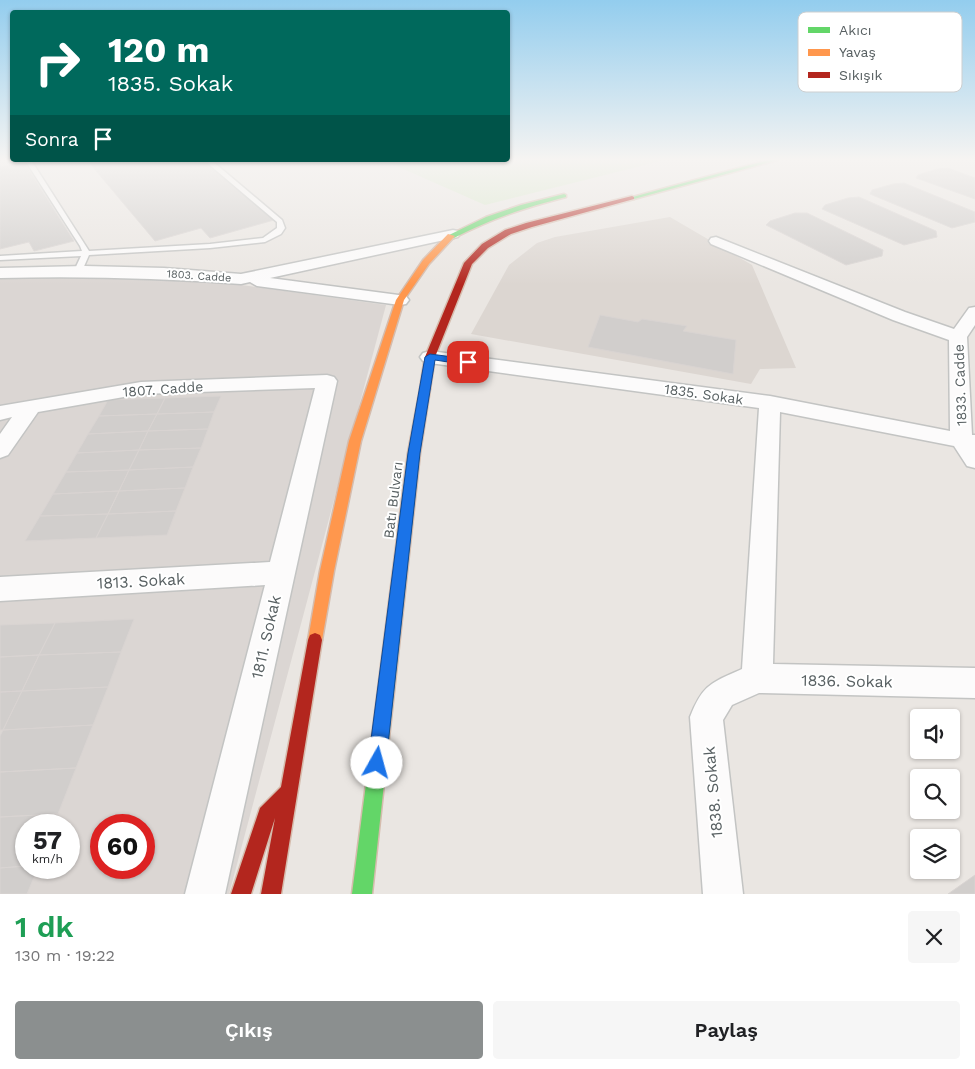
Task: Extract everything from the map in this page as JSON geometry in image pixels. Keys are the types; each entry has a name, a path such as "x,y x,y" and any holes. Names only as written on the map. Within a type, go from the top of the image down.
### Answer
{"main road":[{"path":"272,894 327,570 355,440 400,300 426,262 453,234 505,212 543,202"},
{"name":"Batı Bulvarı","path":"362,894 414,453 430,357 468,263 485,246 508,232 536,222 614,202"},
{"path":"241,894 266,814 288,792"},
{"path":"367,861 374,894"}],"street":[{"name":"1803. Cadde","path":"0,273 78,271 164,273 241,279 453,234"},
{"path":"716,240 899,316 958,337"},
{"path":"241,279 400,300"},
{"name":"1833. Cadde","path":"975,312 958,337 968,442 975,460"},
{"name":"1835. Sokak","path":"430,357 770,403 968,442"},
{"name":"1807. Cadde","path":"0,413 141,388 327,380"},
{"name":"1811. Sokak","path":"205,894 327,380"},
{"path":"757,678 770,403"},
{"path":"0,450 31,406"},
{"name":"1813. Sokak","path":"0,589 282,573"},
{"name":"1836. Sokak","path":"721,694 757,678 975,683"},
{"name":"1838. Sokak","path":"721,694 706,717 723,894"}],"lane":[{"path":"55,202 84,246 86,253 78,271"},
{"path":"0,258 265,240 281,228 280,220 258,202"}],"shaded area":[{"path":"670,217 752,265 796,368 760,369 751,384 471,334 509,265 537,243 555,237"},
{"path":"0,273 213,281 386,305 229,894 0,894"}],"green space":[{"path":"478,202 498,202 485,205"}],"building":[{"path":"0,202 49,202 74,241 34,251 29,242 0,249"},
{"path":"122,202 252,202 274,220 210,238 201,228 155,241"},
{"path":"836,202 870,202 936,231 937,237 904,245 822,209 825,205"},
{"path":"889,202 950,202 975,212 975,222 952,228"},
{"path":"795,213 807,213 883,250 882,256 846,265 766,225 770,221"},
{"path":"600,315 638,322 642,319 687,326 683,331 736,340 733,374 588,347"},
{"path":"221,396 214,412 157,414 165,398"},
{"path":"165,398 157,414 99,416 108,400"},
{"path":"214,412 208,429 148,431 157,414"},
{"path":"157,414 148,431 88,434 99,416"},
{"path":"208,429 201,448 139,450 148,431"},
{"path":"148,431 139,450 77,453 88,434"},
{"path":"201,448 193,467 129,470 139,450"},
{"path":"139,450 129,470 66,472 77,453"},
{"path":"193,467 185,488 119,491 129,470"},
{"path":"129,470 119,491 53,494 66,472"},
{"path":"185,488 176,511 108,514 119,491"},
{"path":"119,491 108,514 40,516 53,494"},
{"path":"176,511 167,535 96,538 108,514"},
{"path":"108,514 96,538 25,541 40,516"},
{"path":"134,619 121,652 39,655 55,623"},
{"path":"55,623 39,655 0,657 0,625"},
{"path":"121,652 108,687 22,691 39,655"},
{"path":"39,655 22,691 0,692 0,657"},
{"path":"108,687 93,725 3,730 22,691"},
{"path":"22,691 3,730 0,730 0,692"},
{"path":"93,725 76,768 0,772 0,736 3,730"},
{"path":"76,768 58,814 15,814 15,816 0,817 0,772"},
{"path":"15,816 15,867 0,868 0,817"},
{"path":"15,867 15,879 33,879 27,894 0,894 0,868"},
{"path":"975,875 975,894 948,894"}],"traffic: fast":[{"path":"451,236 488,218 541,202"},
{"path":"362,894 414,453 425,389"}],"traffic: slow":[{"path":"315,640 327,571 355,441 400,300 426,262 451,236"}],"traffic: jam":[{"path":"425,389 430,357 468,263 485,246 508,232 618,202"},
{"path":"271,894 315,640"},
{"path":"241,894 266,814 287,793"}],"route":[{"path":"377,763 414,453 430,357 468,362"}]}
